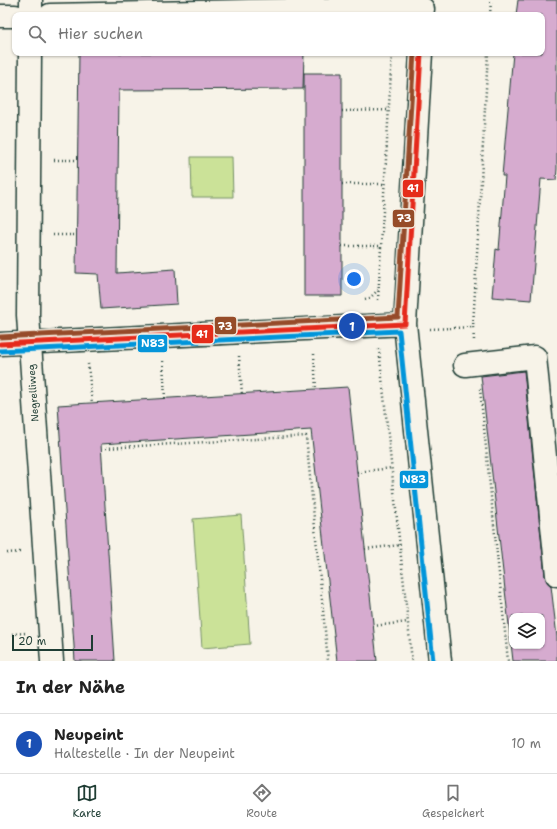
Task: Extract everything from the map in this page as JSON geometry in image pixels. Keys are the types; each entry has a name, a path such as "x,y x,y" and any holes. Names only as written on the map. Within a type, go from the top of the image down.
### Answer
{"street":[{"path":"31,0 31,12"},
{"path":"198,12 423,8"},
{"path":"0,16 12,16"},
{"name":"Negrelliweg","path":"30,56 28,315 52,661"},
{"path":"421,56 405,324 440,661"},
{"path":"0,344 405,324"},
{"path":"465,365 534,357 557,575"}],"path":[{"path":"490,12 491,0"},
{"path":"342,111 389,110"},
{"path":"46,160 78,160"},
{"path":"342,184 385,184"},
{"path":"46,235 77,235"},
{"path":"342,246 381,246"},
{"path":"358,301 370,298 379,289"},
{"path":"429,330 473,327"},
{"path":"372,347 379,347"},
{"path":"314,351 316,389"},
{"path":"232,355 247,354"},
{"path":"239,355 242,394"},
{"path":"163,359 165,399"},
{"path":"155,360 170,359"},
{"path":"88,363 92,403"},
{"path":"81,364 96,363"},
{"path":"106,448 306,436 328,661"},
{"path":"357,472 392,468"},
{"path":"365,549 400,545"},
{"path":"373,626 408,622"}],"green space":[{"path":"191,157 232,157 233,197 192,197"},
{"path":"241,515 250,644 202,648 193,519"}],"building":[{"path":"518,0 557,0 557,169 556,180 541,179 531,300 492,297 496,249 499,250 505,176 502,176 513,56 545,56 545,12 516,12"},
{"path":"79,56 304,56 303,89 119,90 117,273 175,269 177,304 101,309 98,274 76,273"},
{"path":"304,73 342,73 342,296 304,296"},
{"path":"524,371 545,576 547,582 551,586 557,637 557,661 513,661 512,649 545,649 545,613 509,613 509,625 481,376"},
{"path":"348,387 377,661 337,661 311,430 101,444 115,661 75,661 58,405"}],"transit line":[{"name":"73","path":"0,337 398,317 414,56"},
{"name":"41","path":"405,324 421,56"},
{"name":"41","path":"0,344 405,324"},
{"name":"N83","path":"0,351 399,331 433,661"}],"place":[{"name":"Neupeint","path":"352,326"}]}
